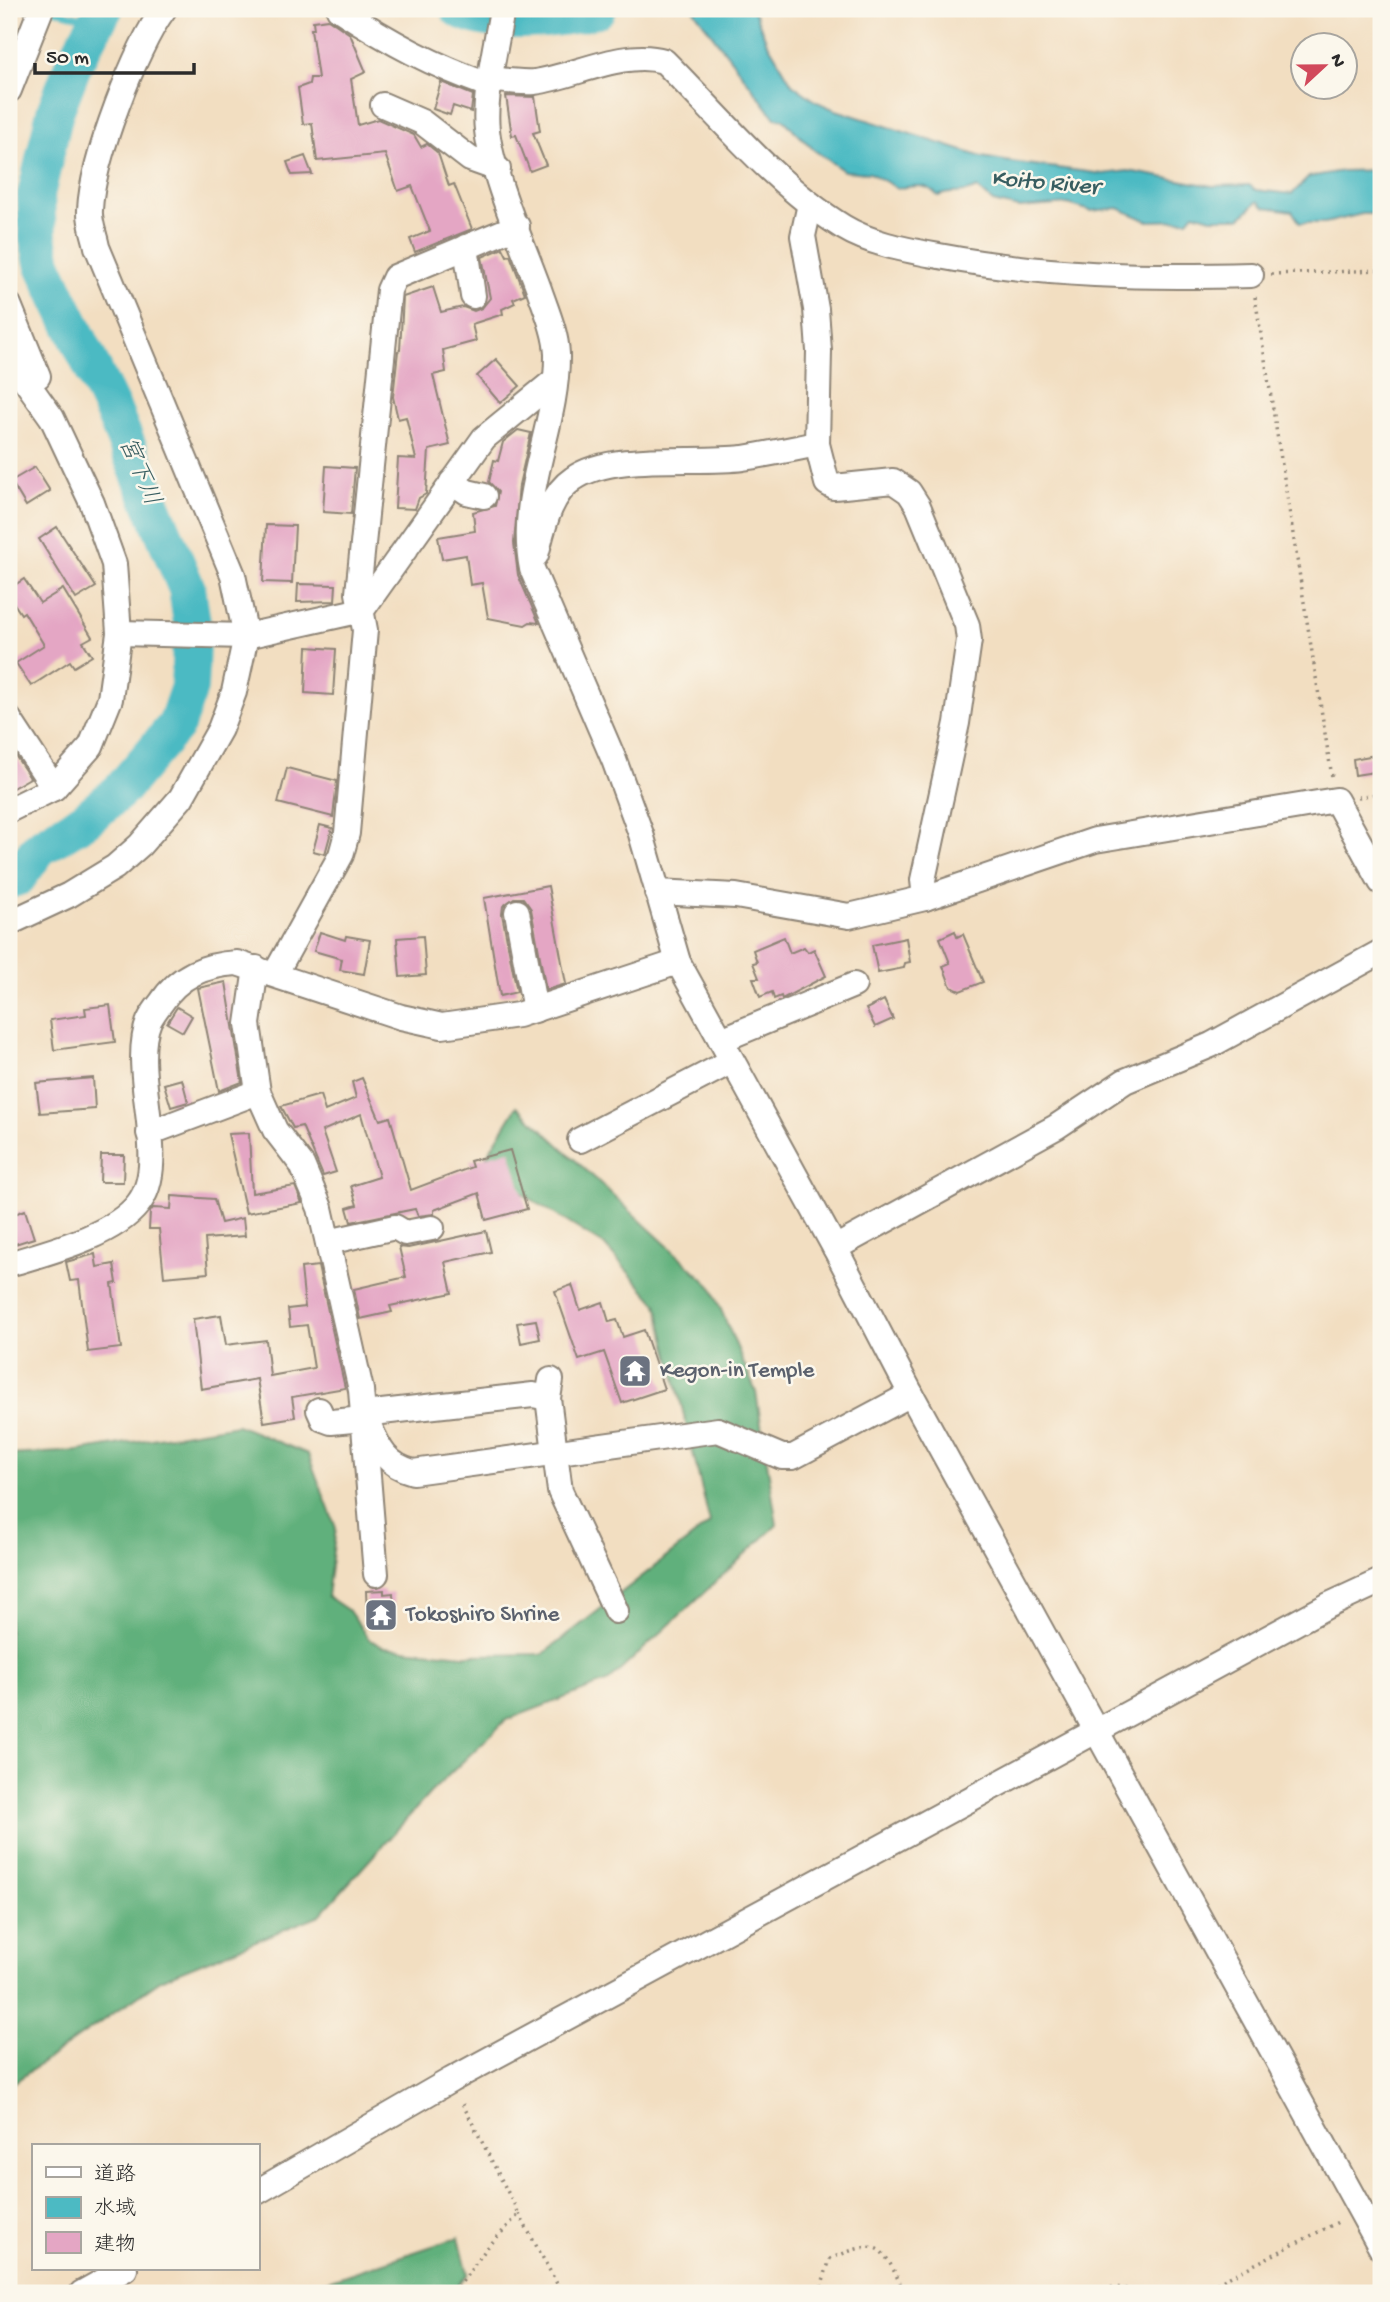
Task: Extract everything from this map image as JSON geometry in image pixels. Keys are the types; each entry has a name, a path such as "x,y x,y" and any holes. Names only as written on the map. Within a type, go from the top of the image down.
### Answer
{"street":[{"path":"9,90 41,9"},
{"path":"9,923 69,895 115,867 140,845 181,797 220,729 234,692 243,636 233,575 97,247 89,213 94,180 125,86 149,28 164,9"},
{"path":"339,9 398,47 435,66 492,76 534,82 617,62 654,58 664,61 810,204 846,229 895,247 976,263 1067,275 1149,278 1251,275"},
{"path":"502,9 487,130 550,318 557,352 555,380 529,507 527,540 532,569 614,760 641,834 678,962 835,1248 911,1394 1381,2248"},
{"path":"383,105 422,122 470,159 498,169"},
{"path":"810,204 803,236 816,309 819,351 817,444 827,483 834,487 893,481 909,492 918,506 967,625 968,653 957,723 923,880 925,898"},
{"path":"376,1574 364,1416 328,1242 320,1208 302,1165 275,1130 258,1092 248,1024 266,971 341,855 347,833 366,630 358,593 389,290 395,276 517,226"},
{"path":"466,247 473,296"},
{"path":"9,305 37,376"},
{"path":"9,373 15,366 52,418 92,503 114,564 124,633 110,699 91,746 54,788 9,810"},
{"path":"124,633 243,636 362,610 484,438 555,380"},
{"path":"532,569 548,511 573,478 637,461 741,458 817,444"},
{"path":"452,482 467,492 484,496"},
{"path":"9,719 54,788"},
{"path":"657,892 736,896 849,916 925,898 1095,840 1336,800 1381,882"},
{"path":"517,912 535,1010"},
{"path":"835,1248 1056,1127 1125,1080 1211,1045 1381,953"},
{"path":"9,1264 91,1236 123,1220 140,1202 150,1174 142,1061 149,1021 170,989 189,974 219,964 237,962 401,1017 442,1026 519,1015 678,962"},
{"path":"580,1140 727,1051 854,985"},
{"path":"149,1133 258,1092"},
{"path":"328,1242 395,1227 405,1233 432,1228"},
{"path":"319,1410 323,1419 331,1422 533,1395 550,1389 560,1491 616,1611"},
{"path":"364,1416 385,1458 398,1468 413,1472 718,1430 782,1457 793,1457 911,1394"},
{"path":"259,2191 451,2080 1327,1606 1381,1581"},
{"path":"82,2293 123,2270"}],"path":[{"path":"1336,800 1251,275 1381,270"},
{"path":"451,2080 562,2293"},
{"path":"1198,2293 1361,2211"},
{"path":"454,2293 486,2249 519,2214"},
{"path":"819,2293 830,2259 859,2247 872,2245 885,2253 905,2293"},
{"path":"1055,2293 1115,2287 1157,2293"}],"green space":[{"path":"517,1106 711,1286 756,1392 777,1525 609,1681 506,1720 430,1793 320,1915 162,1979 9,2086 9,1455 78,1451 237,1425 308,1454 336,1528 327,1596 349,1611 369,1639 383,1647 464,1655 543,1654 710,1523 657,1304 604,1245 480,1167"},
{"path":"459,2237 468,2274 451,2293 292,2293"}],"water":[{"name":"Koito River","path":"693,9 753,9 766,40 792,84 817,102 982,157 1103,174 1128,171 1212,186 1249,185 1256,190 1292,194 1309,177 1342,171 1381,170 1381,214 1362,214 1325,223 1300,223 1292,211 1265,207 1258,201 1240,218 1211,218 1194,213 1188,220 1148,221 1118,208 1091,211 1068,204 1019,208 993,202 977,188 938,196 924,187 897,188 870,173 844,171 814,150 783,119 775,118"}],"building":[{"path":"328,19 350,34 366,72 351,79 358,125 378,119 414,135 421,147 427,144 438,153 449,186 454,184 472,229 415,252 410,239 430,231 412,186 398,191 385,154 317,161 312,123 303,124 298,88 309,84 310,78 318,78 311,29 314,29 313,21"},
{"path":"441,82 473,95 471,112 453,106 450,115 433,109"},
{"path":"506,96 535,97 540,131 533,133 546,165 530,171 516,135 512,136"},
{"path":"305,156 312,174 292,175 287,162"},
{"path":"503,248 507,256 510,255 525,294 513,299 515,303 502,309 503,314 472,324 476,341 443,350 446,372 433,375 450,445 429,450 426,494 419,498 415,509 395,508 398,458 416,459 406,417 398,419 393,397 400,350 403,297 433,287 441,312 463,307 474,311 482,308 490,298 482,257"},
{"path":"496,359 520,386 500,403 477,376"},
{"path":"518,430 531,433 519,485 514,543 518,575 539,623 530,622 525,625 488,618 482,583 470,585 466,555 442,559 438,537 475,531 473,512 495,506 498,492 489,482 494,460 498,461 503,442"},
{"path":"326,466 355,468 351,514 323,512"},
{"path":"35,467 50,491 26,506 11,481"},
{"path":"266,525 295,526 292,583 263,582"},
{"path":"57,527 96,587 76,599 39,539"},
{"path":"24,579 40,603 63,589 92,637 83,642 92,656 74,667 70,661 31,686 16,663 44,645 24,612 21,614 9,596 9,589"},
{"path":"298,584 336,585 335,601 297,602"},
{"path":"307,647 336,649 333,695 305,693"},
{"path":"9,746 30,778 9,790"},
{"path":"1381,754 1381,771 1355,775 1353,759"},
{"path":"287,768 337,781 333,817 278,803"},
{"path":"320,825 332,828 325,854 313,851"},
{"path":"548,886 566,984 546,990 531,909 523,898 514,898 503,906 502,914 517,992 500,996 484,898"},
{"path":"955,931 957,937 963,934 983,982 960,991 951,987 943,966 950,963 940,938"},
{"path":"320,932 345,940 346,936 370,940 364,974 340,970 342,959 314,951"},
{"path":"423,936 426,975 400,977 397,938"},
{"path":"784,937 790,953 804,947 808,952 814,949 826,976 782,999 781,996 774,999 772,992 760,997 753,978 759,978 753,963 757,962 753,950"},
{"path":"906,938 910,962 905,963 904,968 878,973 872,945"},
{"path":"226,982 242,1082 219,1091 198,988"},
{"path":"884,1000 893,1019 875,1027 866,1009"},
{"path":"110,1005 115,1042 54,1050 50,1020 86,1015 85,1008"},
{"path":"177,1007 192,1016 183,1032 167,1023"},
{"path":"93,1078 95,1109 40,1113 36,1083"},
{"path":"362,1078 380,1120 390,1117 411,1190 472,1167 470,1161 510,1150 527,1209 486,1220 479,1193 434,1210 434,1214 418,1216 415,1209 351,1222 347,1208 357,1205 351,1186 379,1177 361,1114 322,1131 336,1172 323,1176 302,1126 293,1128 281,1106 320,1095 325,1111 356,1098 352,1082"},
{"path":"182,1079 188,1102 171,1107 164,1084"},
{"path":"249,1133 252,1193 295,1186 302,1203 246,1213 228,1134"},
{"path":"101,1155 124,1155 123,1182 100,1182"},
{"path":"172,1196 214,1199 221,1223 243,1218 245,1236 205,1239 208,1273 164,1277 159,1229 149,1229 150,1212 153,1208 171,1209"},
{"path":"25,1210 34,1238 9,1246 9,1216"},
{"path":"486,1231 491,1252 445,1262 452,1293 390,1306 392,1312 360,1319 354,1289 406,1277 399,1247 408,1248"},
{"path":"95,1254 97,1267 114,1264 117,1283 112,1284 121,1348 88,1352 79,1280 70,1281 66,1262"},
{"path":"318,1266 345,1388 292,1397 295,1417 264,1422 257,1379 201,1389 193,1319 221,1315 226,1345 266,1340 270,1376 314,1368 307,1325 290,1327 288,1309 305,1307 301,1268"},
{"path":"572,1285 580,1310 603,1302 609,1322 617,1320 623,1337 644,1330 664,1389 622,1403 604,1352 579,1360 555,1291"},
{"path":"536,1320 540,1339 521,1343 517,1323"},
{"name":"Tokoshiro Shrine","path":"384,1590 384,1594 393,1593 394,1613 367,1615 366,1591"}],"waterway":[{"path":"50,9 96,21"},
{"name":"宮下川","path":"9,880 18,877 39,848 86,819 120,791 176,725 189,687 192,623 187,589 113,411 43,263 38,238 36,195 55,112 74,63 104,9"},
{"name":"宮下川","path":"459,9 473,15 508,20 546,19 597,9"}],"place":[{"name":"Kegon-in Temple","path":"635,1371"},
{"name":"Tokoshiro Shrine","path":"381,1615"}]}
